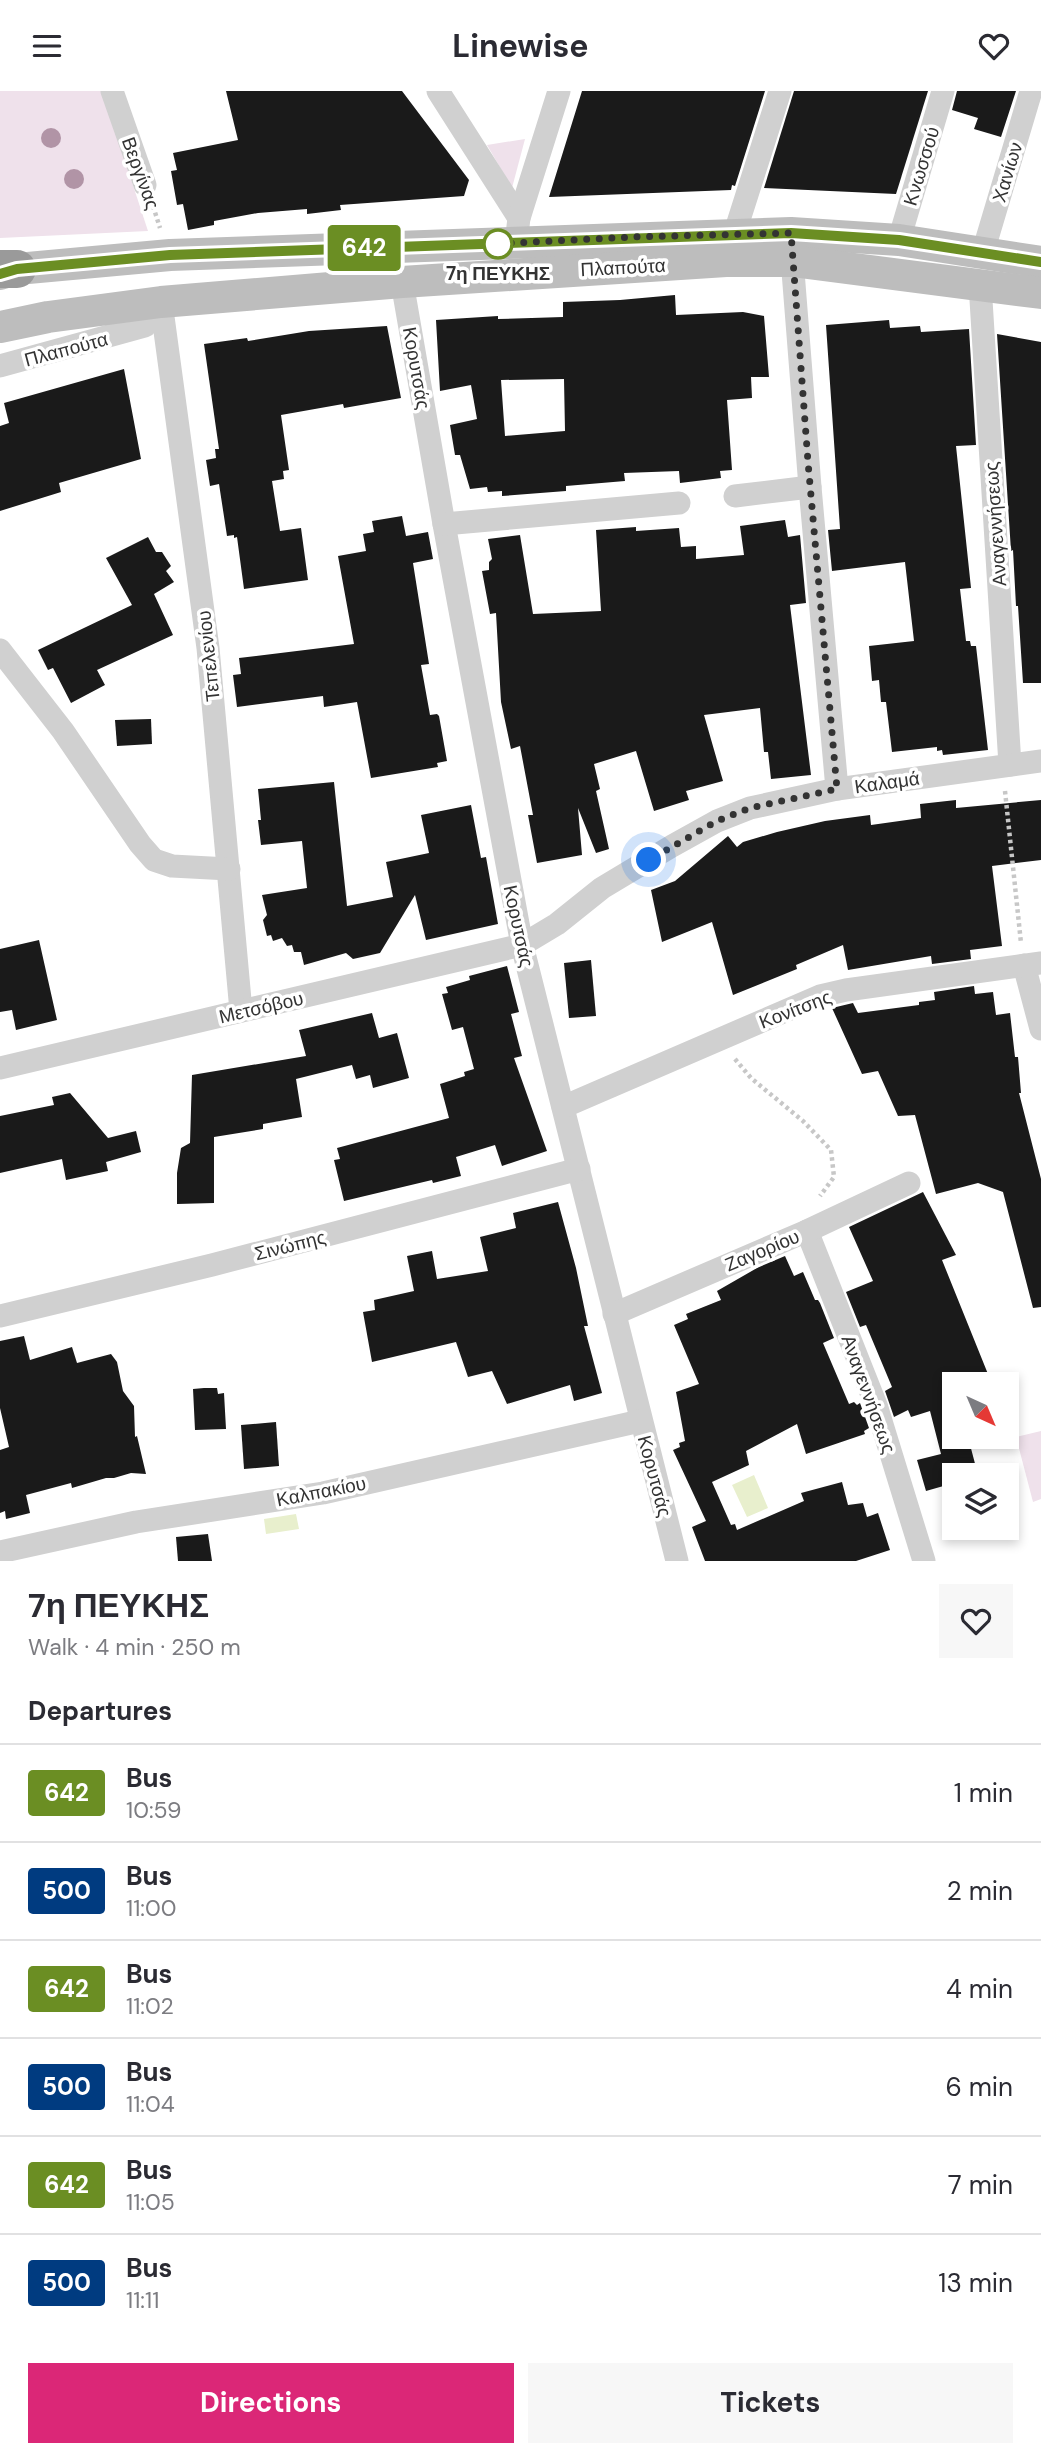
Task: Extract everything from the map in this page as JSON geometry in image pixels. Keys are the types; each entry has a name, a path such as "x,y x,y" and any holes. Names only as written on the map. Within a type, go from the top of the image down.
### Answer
{"main road":[{"name":"Πλαπούτα","path":"6,271 170,255 518,231 730,247 791,247 899,240 1041,262"},
{"name":"Πλαπούτα","path":"0,327 48,317 161,302 402,282 730,247"},
{"name":"Πλαπούτα","path":"791,247 1041,293"}],"street":[{"name":"Βεργίνας","path":"112,91 145,185"},
{"path":"438,91 518,231"},
{"path":"518,231 559,91"},
{"path":"730,247 780,91"},
{"name":"Κνωσσού","path":"899,240 943,91"},
{"name":"Χανίων","path":"983,252 1031,91"},
{"path":"791,247 837,789"},
{"name":"Κορυτσάς","path":"402,282 522,944 677,1561"},
{"name":"Αναγεννήσεως","path":"980,283 1006,765"},
{"name":"Πλαπούτα","path":"0,366 145,326 161,302"},
{"name":"Τεπελενίου","path":"161,302 208,648 241,1011"},
{"path":"735,496 810,487"},
{"path":"444,524 679,503"},
{"path":"0,650 63,731 140,844 154,860 172,866 229,869"},
{"name":"Καλαμά","path":"522,944 557,924 602,888 717,821 750,808 837,789 1041,761"},
{"name":"Μετσόβου","path":"0,1068 522,944"},
{"path":"1033,964 1041,1030"},
{"name":"Κονίτσης","path":"563,1107 820,996 1033,964"},
{"name":"Σινώπης","path":"0,1316 212,1265 579,1169"},
{"name":"Ζαγορίου","path":"614,1314 807,1231 909,1183"},
{"name":"Αναγεννήσεως","path":"807,1231 876,1405 924,1561"},
{"name":"Καλπακίου","path":"0,1552 136,1522 323,1493 640,1421"}],"path":[{"name":"Βεργίνας","path":"145,185 170,255"},
{"path":"1006,765 1033,964"},
{"path":"718,1040 751,1078 803,1121 831,1150 834,1178 815,1203 807,1231"}],"shaded area":[{"path":"0,91 102,91 148,231 0,238"},
{"path":"525,139 512,188 487,145"},
{"path":"1041,1431 1041,1499 1033,1502 1019,1448 1019,1436"},
{"path":"754,1475 768,1508 747,1517 732,1485"},
{"path":"296,1514 299,1529 266,1534 264,1519"}],"building":[{"path":"226,91 402,91 469,180 464,196 340,205 341,210 307,214 307,209 258,213 214,221 214,225 188,230 183,204 177,205 171,171 177,170 173,153 238,140"},
{"path":"582,91 765,91 735,186 732,185 731,190 549,197"},
{"path":"794,91 928,91 896,194 764,188"},
{"path":"957,91 1016,91 1001,137 974,129 978,118 952,110"},
{"path":"675,295 676,315 743,312 764,316 769,377 751,377 752,398 727,400 732,470 720,471 721,478 680,483 679,471 624,473 625,481 566,486 566,491 502,496 502,491 488,492 487,487 470,489 460,455 455,455 450,425 477,419 471,385 440,391 436,320 498,316 498,319 563,317 563,302","holes":["564,379 565,431 505,436 501,380"]},
{"path":"889,320 890,328 920,326 921,332 969,329 976,445 956,446 971,588 960,589 966,641 970,641 971,646 976,646 988,750 943,755 942,750 937,751 937,747 892,752 886,702 881,702 879,680 872,681 869,646 914,641 905,562 832,571 828,530 840,529 826,325"},
{"path":"387,326 401,398 344,408 343,404 281,415 289,470 283,471 284,479 272,481 280,531 301,528 308,580 244,589 237,537 227,536 219,484 210,486 206,460 216,458 215,449 219,449 204,344 247,338 248,341 309,331"},
{"path":"997,334 1041,342 1041,683 1023,683 1013,550 1011,551"},
{"path":"124,369 141,459 59,483 61,492 0,511 0,426 9,423 4,403"},
{"path":"402,516 406,536 428,532 433,559 413,563 429,664 421,665 430,715 439,716 447,761 437,763 438,767 371,778 357,702 324,707 323,696 237,707 233,675 241,674 239,658 354,644 338,556 366,551 363,534 374,532 372,521"},
{"path":"785,520 788,537 800,535 806,603 790,605 811,775 771,779 768,752 764,752 760,708 704,715 723,781 686,791 689,800 654,811 636,751 594,764 600,789 596,791 609,849 596,853 578,808 582,855 537,863 528,815 533,815 520,746 511,749 501,702 496,613 490,614 482,571 489,570 489,562 492,559 488,539 520,535 533,614 601,611 596,530 679,528 681,547 696,546 696,559 744,555 740,526"},
{"path":"148,537 156,552 162,552 171,566 166,571 174,582 154,594 173,635 97,670 105,685 71,703 53,668 48,670 38,650 132,605 106,558"},
{"path":"151,719 152,744 117,746 115,720"},
{"path":"334,782 347,906 393,897 386,862 429,853 421,815 471,805 481,858 486,857 498,924 426,940 415,895 380,953 353,959 346,953 304,965 301,952 294,952 292,945 287,946 282,938 273,941 271,935 267,936 263,920 267,915 262,895 307,888 302,841 261,845 258,789"},
{"path":"956,800 956,808 1041,800 1041,860 992,866 1002,946 970,950 971,959 932,964 931,956 848,970 843,945 796,965 797,969 733,995 712,922 662,942 651,890 675,881 728,836 737,847 743,842 825,821 870,815 871,825 921,818 920,804"},
{"path":"39,940 57,1020 16,1030 12,1010 0,1012 0,949"},
{"path":"591,960 596,1016 569,1018 564,963"},
{"path":"507,966 519,1012 511,1014 522,1056 514,1058 547,1151 502,1166 495,1145 456,1157 461,1176 433,1183 432,1180 344,1201 334,1160 340,1159 337,1148 449,1118 440,1084 465,1076 464,1072 474,1069 463,1027 452,1030 442,994 448,993 446,987 470,980 469,976"},
{"path":"974,986 975,994 993,992 996,1015 1010,1013 1015,1057 1018,1057 1019,1093 1041,1179 1041,1307 1033,1308 1003,1192 978,1183 936,1194 915,1115 898,1116 878,1071 862,1074 832,1008 853,1003 858,1013 919,1005 919,1002 935,1000 934,992"},
{"path":"372,1013 379,1038 397,1033 409,1078 373,1088 370,1075 356,1079 352,1065 296,1079 302,1117 263,1124 263,1129 214,1137 214,1203 177,1204 177,1173 181,1148 190,1143 192,1075 306,1056 299,1030"},
{"path":"70,1093 108,1138 136,1131 141,1152 106,1162 108,1171 66,1180 62,1159 0,1173 0,1116 54,1105 52,1097"},
{"path":"923,1192 956,1255 942,1260 987,1372 942,1372 942,1449 971,1449 975,1463 942,1463 942,1486 926,1491 917,1460 941,1454 930,1411 911,1417 908,1410 894,1417 885,1391 892,1387 866,1325 860,1327 846,1292 873,1281 849,1227"},
{"path":"558,1202 576,1268 588,1326 584,1326 602,1393 574,1401 570,1385 507,1404 492,1371 468,1377 456,1342 372,1362 363,1312 375,1310 374,1300 414,1291 407,1256 432,1251 437,1279 488,1271 480,1237 516,1228 513,1213"},
{"path":"785,1256 794,1276 803,1272 815,1300 820,1303 834,1338 823,1343 849,1404 860,1403 869,1428 864,1431 865,1434 806,1454 797,1424 746,1451 749,1465 712,1482 731,1525 735,1524 737,1530 804,1501 801,1493 842,1482 848,1505 863,1503 867,1517 878,1513 890,1550 856,1561 705,1561 692,1527 706,1521 673,1450 685,1441 676,1392 699,1384 674,1325 688,1319 686,1314 721,1300 717,1291 757,1268"},
{"path":"24,1336 30,1360 72,1347 77,1363 111,1354 117,1362 123,1391 134,1406 135,1437 137,1436 146,1474 131,1473 72,1488 71,1483 26,1495 30,1513 6,1519 5,1511 0,1513 0,1450 9,1447 0,1408 0,1341"},
{"path":"217,1388 218,1394 224,1393 226,1429 195,1430 193,1389"},
{"path":"276,1422 279,1466 244,1469 241,1425"},
{"path":"208,1534 212,1561 178,1561 176,1537"}],"bus line":[{"name":"642","path":"0,274 17,269 170,255 734,233 791,233 899,240 1041,262"}],"place":[{"name":"7η ΠΕΥΚΗΣ","path":"498,244"}],"route":[{"path":"498,244 492,244 791,233 837,789 750,808 717,821 649,860"}]}
